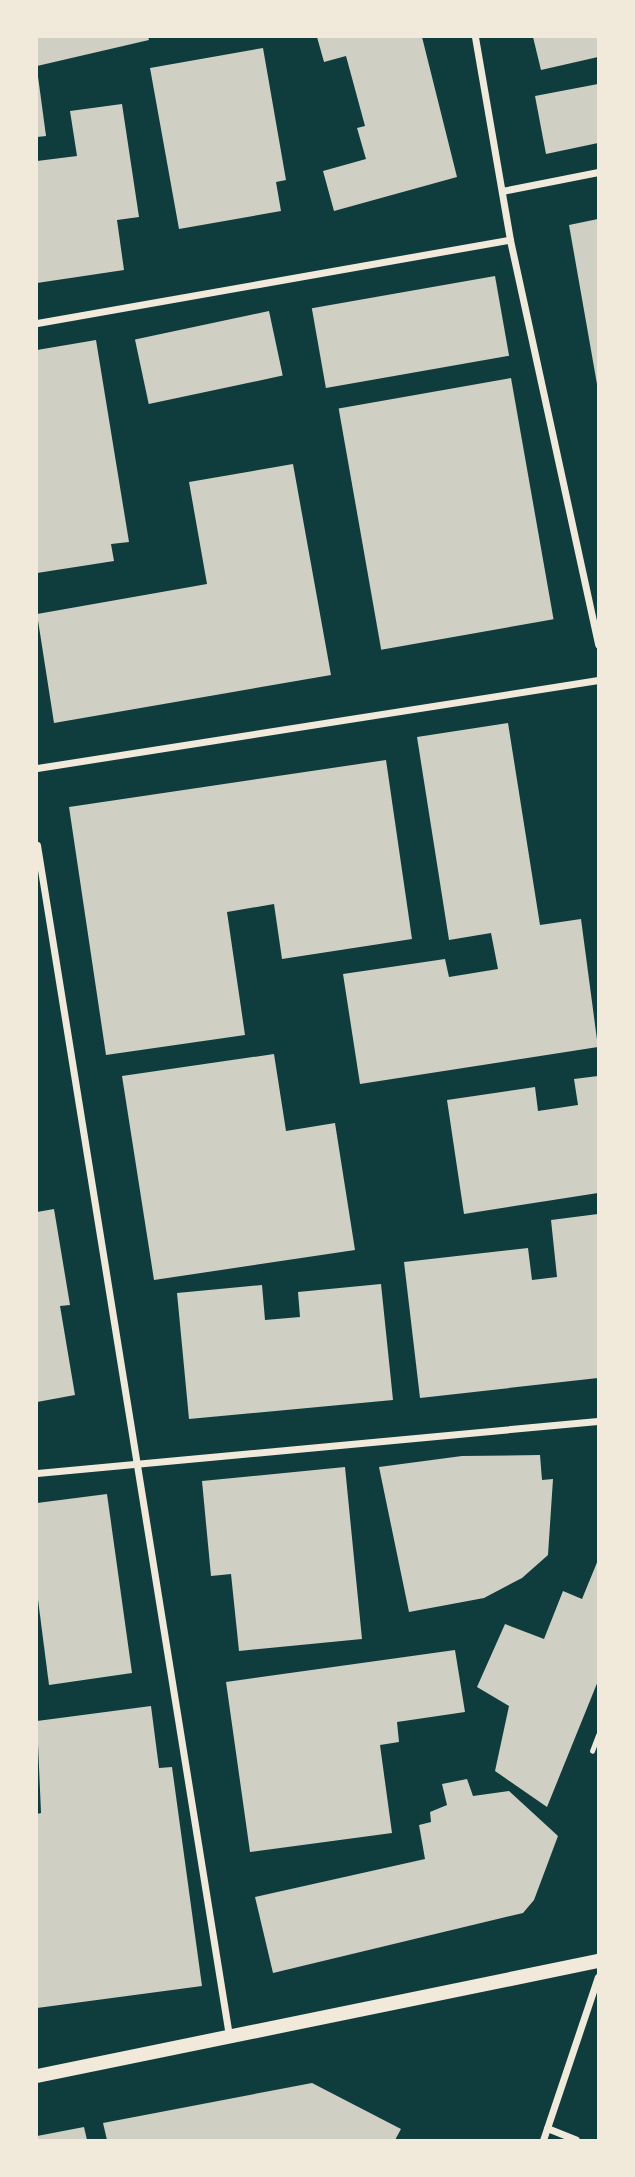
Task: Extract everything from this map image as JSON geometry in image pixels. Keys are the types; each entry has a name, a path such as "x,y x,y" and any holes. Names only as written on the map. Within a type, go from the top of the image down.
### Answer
{"main road":[{"path":"37,2076 598,1961"}],"street":[{"path":"475,37 510,240 598,645"},
{"path":"502,191 598,172"},
{"path":"37,323 510,240"},
{"path":"37,768 598,680"},
{"path":"37,845 229,2037"},
{"path":"37,1473 598,1422"},
{"path":"543,2140 598,1977"},
{"path":"547,2128 576,2140"}],"path":[{"path":"592,1751 598,1735"}],"building":[{"path":"37,37 148,37 149,40 37,66"},
{"path":"317,37 422,37 457,177 334,211 323,171 366,159 357,128 365,126 346,56 324,62"},
{"path":"533,37 598,37 598,57 541,70"},
{"path":"263,48 286,180 276,182 281,211 179,229 150,68"},
{"path":"37,69 46,136 37,137"},
{"path":"598,84 598,143 546,154 535,96"},
{"path":"122,104 139,217 117,220 124,270 37,283 37,161 77,156 70,111"},
{"path":"598,219 598,383 597,384 569,225"},
{"path":"495,276 509,356 326,388 312,308"},
{"path":"269,311 283,376 149,404 135,339"},
{"path":"96,340 129,542 111,544 114,561 37,573 37,350"},
{"path":"511,378 554,619 381,650 339,408"},
{"path":"293,464 331,675 54,723 37,614 207,584 189,482"},
{"path":"508,723 540,925 581,919 598,1047 360,1084 343,974 445,959 449,977 498,969 491,933 449,940 417,737"},
{"path":"386,760 412,939 282,959 274,904 227,912 245,1035 106,1055 69,807"},
{"path":"274,1054 286,1131 335,1123 355,1250 154,1280 122,1076"},
{"path":"598,1076 598,1193 464,1214 447,1100 535,1087 538,1111 578,1105 574,1079"},
{"path":"54,1209 70,1305 60,1306 75,1395 37,1402 37,1212"},
{"path":"598,1214 598,1378 420,1398 404,1262 528,1248 532,1280 557,1277 551,1220"},
{"path":"381,1284 393,1400 189,1419 177,1293 262,1285 265,1320 300,1317 298,1292"},
{"path":"540,1455 542,1480 553,1479 548,1555 522,1578 484,1598 409,1612 379,1467 462,1456"},
{"path":"345,1467 362,1639 239,1651 231,1574 211,1576 202,1481"},
{"path":"107,1494 132,1673 49,1685 37,1592 37,1503"},
{"path":"598,1560 598,1681 547,1807 495,1771 509,1706 477,1687 505,1624 544,1639 563,1591 582,1599"},
{"path":"455,1650 465,1712 397,1722 399,1742 380,1745 392,1833 250,1852 226,1682"},
{"path":"151,1706 159,1768 172,1767 202,1986 37,2008 37,1814 41,1813 37,1721"},
{"path":"467,1779 473,1796 509,1791 558,1836 534,1900 523,1913 273,1973 255,1897 425,1859 419,1825 431,1822 430,1812 447,1805 442,1784"},
{"path":"312,2083 401,2129 395,2140 107,2140 103,2123"},
{"path":"84,2127 87,2140 37,2140 37,2136"}]}
